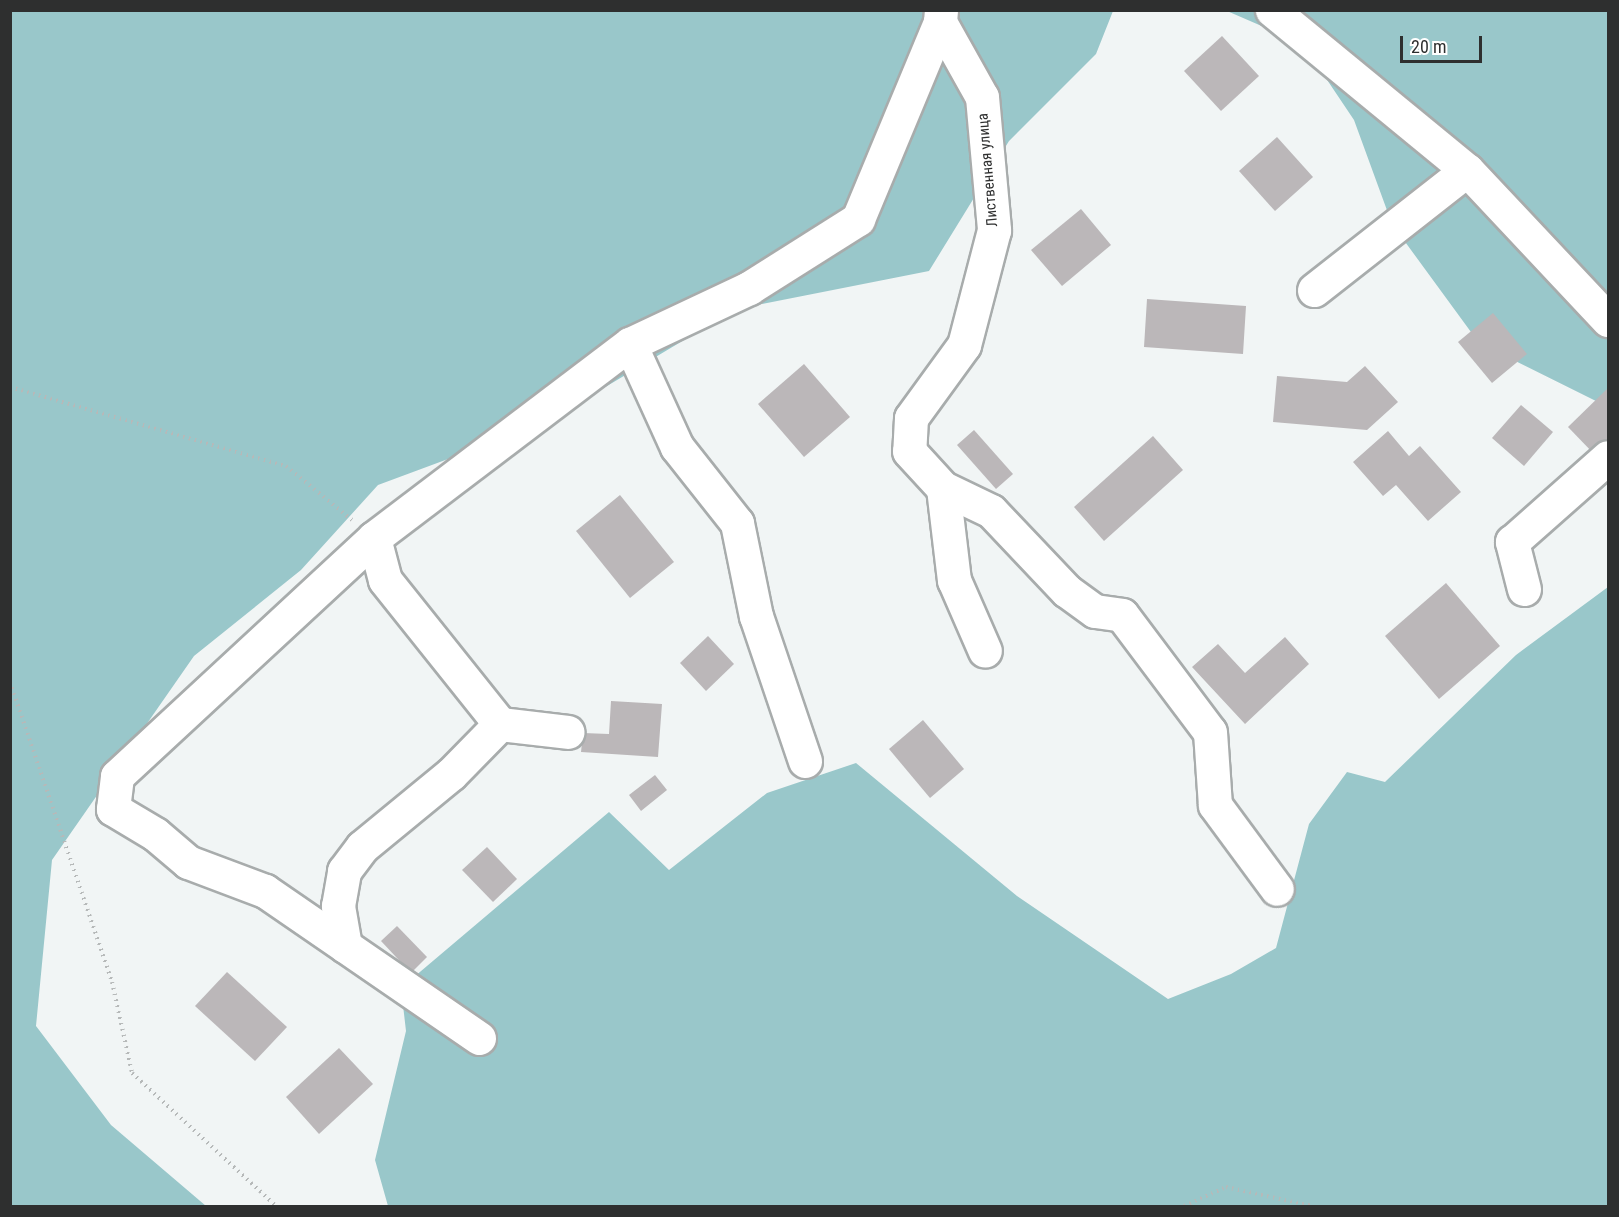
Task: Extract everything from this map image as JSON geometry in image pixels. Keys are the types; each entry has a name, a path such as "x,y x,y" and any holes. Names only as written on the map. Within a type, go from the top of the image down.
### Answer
{"street":[{"path":"1272,10 1467,170 1608,320"},
{"path":"479,1038 266,891 188,862 155,834 113,809 117,776 374,538 630,344 749,288 858,219 940,16"},
{"name":"Лиственная улица","path":"940,16 982,97 994,231 963,345 911,418 909,451 943,488"},
{"path":"1314,290 1467,170"},
{"path":"630,344 677,447 737,523 756,616 805,761"},
{"path":"1524,589 1512,542 1608,457"},
{"path":"943,488 954,580 985,651"},
{"path":"943,488 991,511 1067,591 1095,611 1122,615 1210,732 1215,805 1277,889"},
{"path":"374,538 385,580 500,724 568,732"},
{"path":"345,946 338,906 344,871 362,847 451,774 500,724"}],"path":[{"path":"10,387 286,466 374,538"},
{"path":"10,682 112,982 132,1073 276,1206"},
{"path":"1184,1206 1227,1187 1312,1206"}],"shaded area":[{"path":"10,11 1113,11 1096,54 1009,141 929,271 736,309 545,423 378,485 301,570 194,656 52,860 36,1026 111,1125 206,1206 11,1206"},
{"path":"1227,11 1608,11 1608,407 1479,343 1392,224 1354,120 1303,44"},
{"path":"1608,587 1608,1206 388,1206 375,1160 406,1031 401,988 609,812 669,870 767,793 856,763 1017,896 1168,999 1231,974 1276,948 1309,824 1347,772 1385,782 1516,655"}],"building":[{"path":"1222,36 1259,76 1221,111 1184,71"},
{"path":"1277,137 1313,177 1275,211 1239,171"},
{"path":"1081,209 1111,245 1062,286 1031,250"},
{"path":"1147,299 1246,306 1243,354 1144,347"},
{"path":"1493,313 1527,354 1492,383 1458,342"},
{"path":"804,364 850,417 804,457 758,404"},
{"path":"1365,366 1398,402 1367,430 1273,422 1277,376 1347,382"},
{"path":"1608,388 1608,442 1595,455 1568,427"},
{"path":"1521,405 1553,432 1524,466 1492,438"},
{"path":"974,430 1013,474 996,489 957,445"},
{"path":"1388,431 1409,456 1420,446 1461,492 1428,521 1396,485 1383,496 1353,462"},
{"path":"1153,436 1183,470 1104,541 1074,507"},
{"path":"620,495 674,562 630,598 576,531"},
{"path":"1446,583 1500,646 1439,699 1385,636"},
{"path":"708,636 734,664 706,691 680,663"},
{"path":"1285,637 1309,664 1245,724 1192,667 1218,644 1245,673"},
{"path":"611,701 662,704 658,757 581,752 583,733 609,734"},
{"path":"923,720 964,769 930,798 889,749"},
{"path":"655,775 667,790 641,811 629,795"},
{"path":"487,847 517,879 493,902 462,870"},
{"path":"397,926 427,957 411,973 381,941"},
{"path":"227,972 287,1027 255,1061 195,1006"},
{"path":"339,1048 373,1084 319,1134 286,1097"}]}
